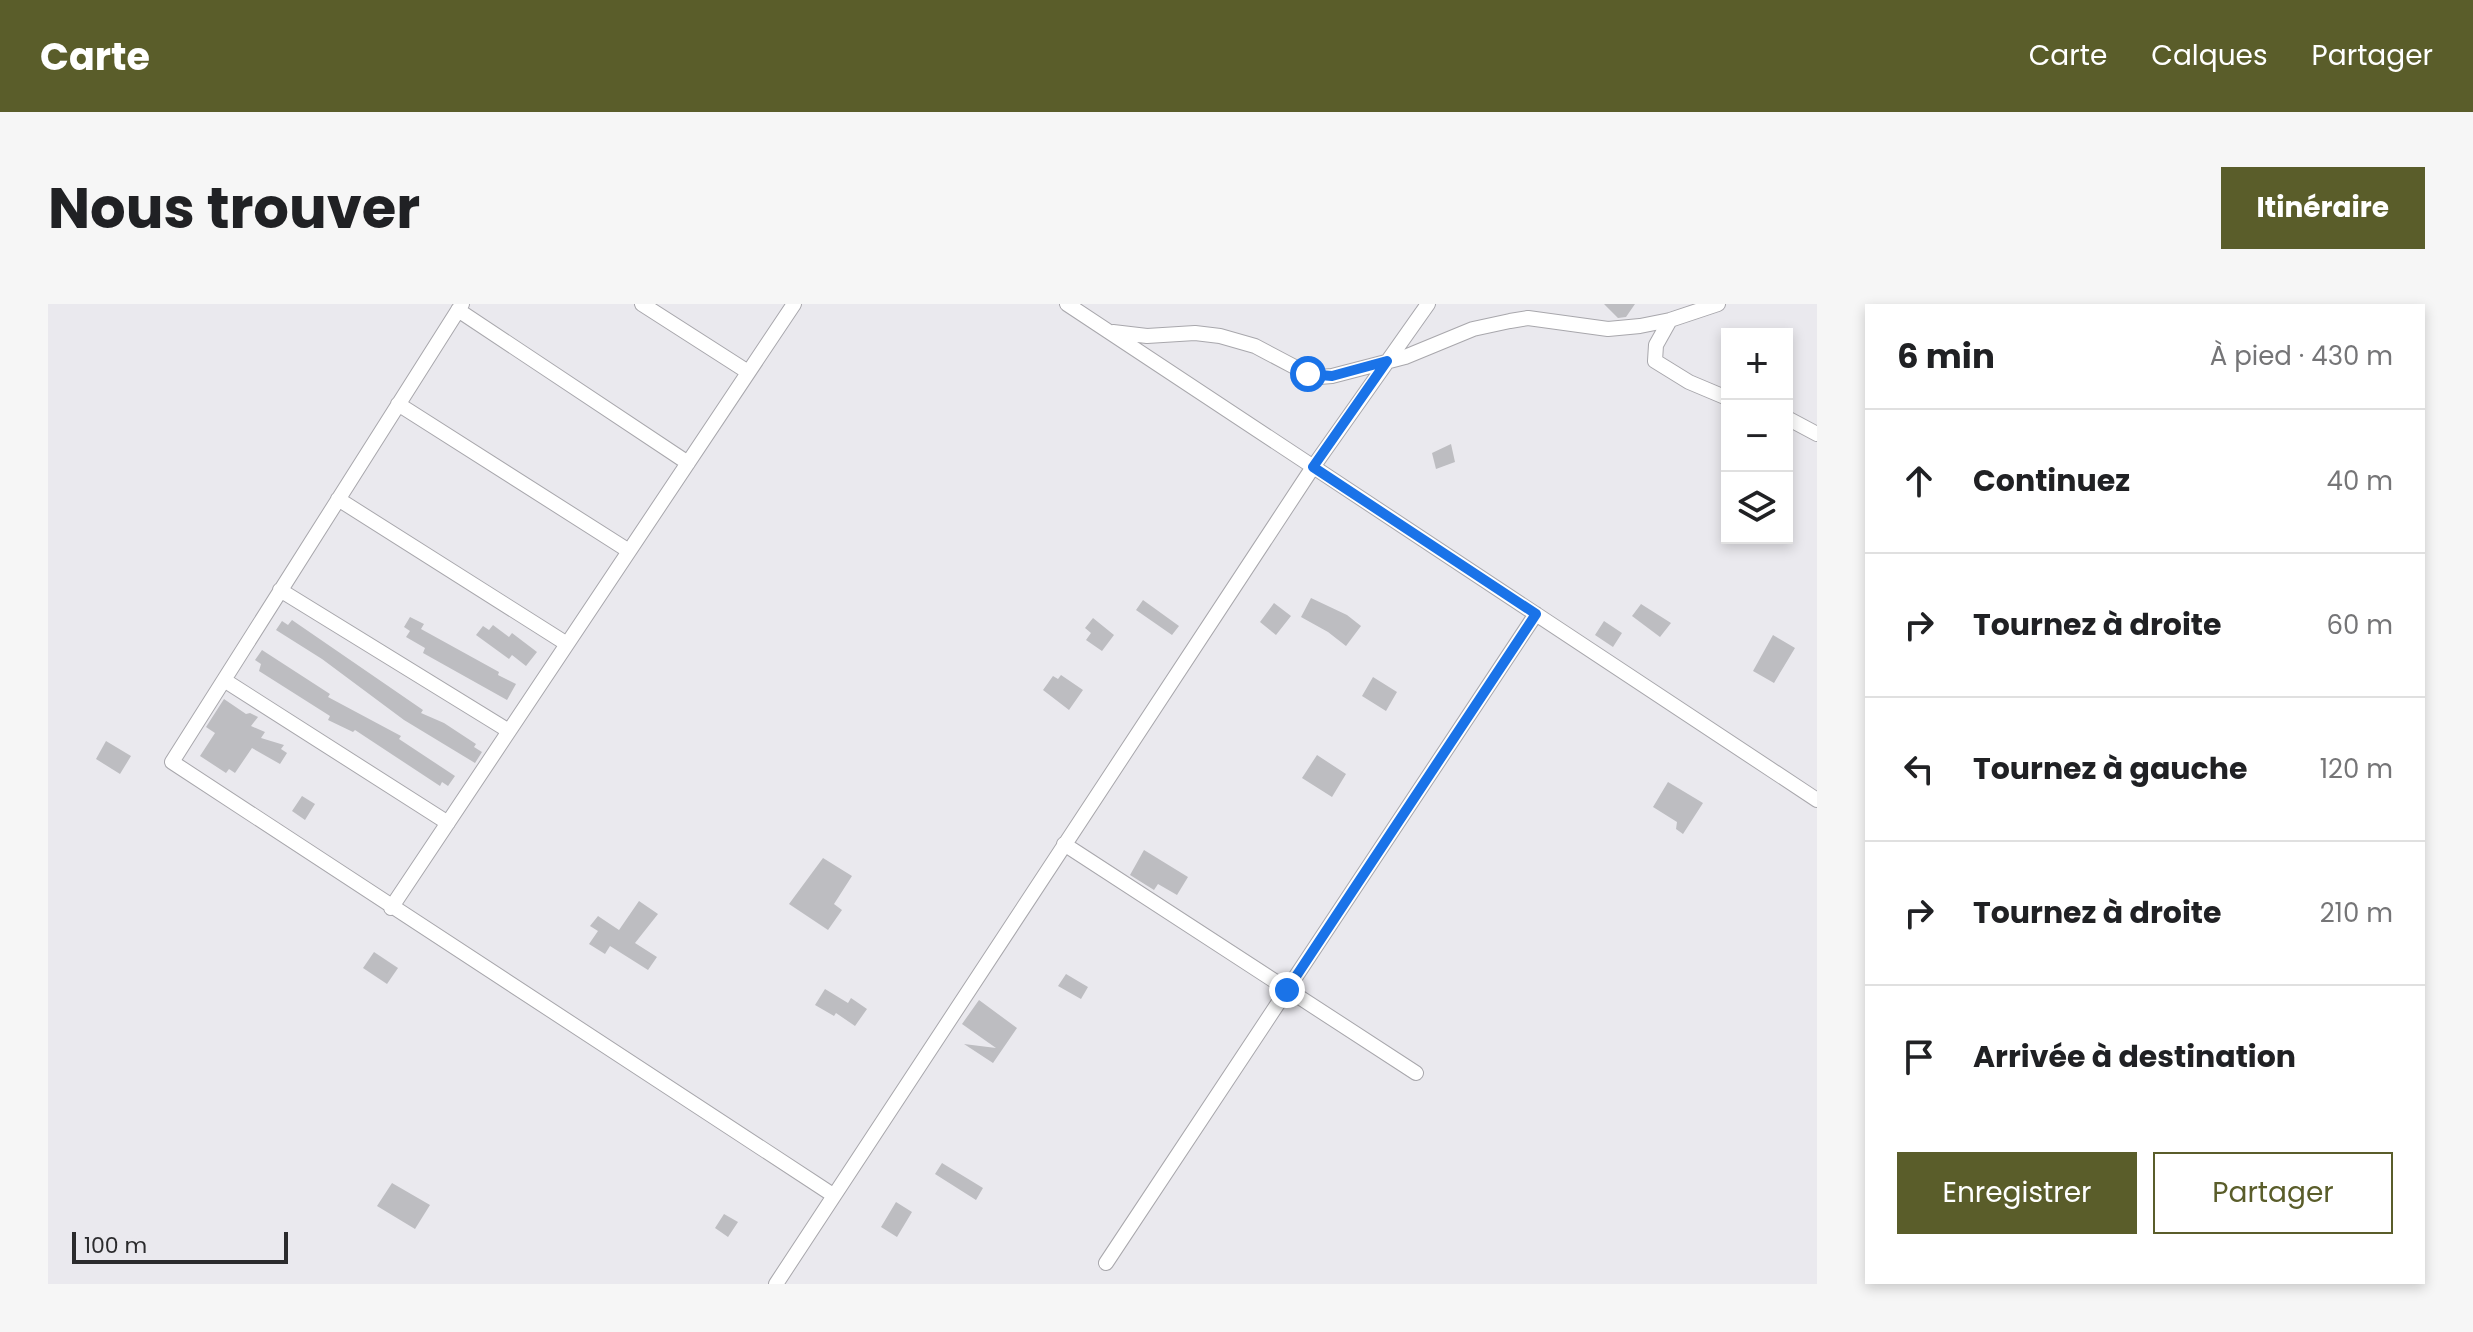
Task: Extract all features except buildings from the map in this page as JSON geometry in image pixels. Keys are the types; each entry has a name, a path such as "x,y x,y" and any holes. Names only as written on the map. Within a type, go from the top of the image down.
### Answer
{"street":[{"path":"642,304 748,372"},
{"path":"391,908 794,304"},
{"path":"1067,304 1817,800"},
{"path":"776,1284 1313,467 1428,304"},
{"path":"1109,332 1147,336 1195,333 1220,336 1255,346 1319,377 1387,361 1473,329 1528,318 1608,329 1670,320 1718,304"},
{"path":"688,463 460,307 172,762 833,1195"},
{"path":"1670,320 1656,345 1655,361 1689,382 1721,395"},
{"path":"398,404 629,551"},
{"path":"1793,421 1817,434"},
{"path":"338,499 567,644"},
{"path":"280,590 509,731"},
{"path":"1106,1263 1536,614"},
{"path":"224,680 448,823"},
{"path":"1064,844 1416,1073"}],"route":[{"path":"1287,990 1536,614 1313,467 1387,361 1332,376 1308,374"}]}
